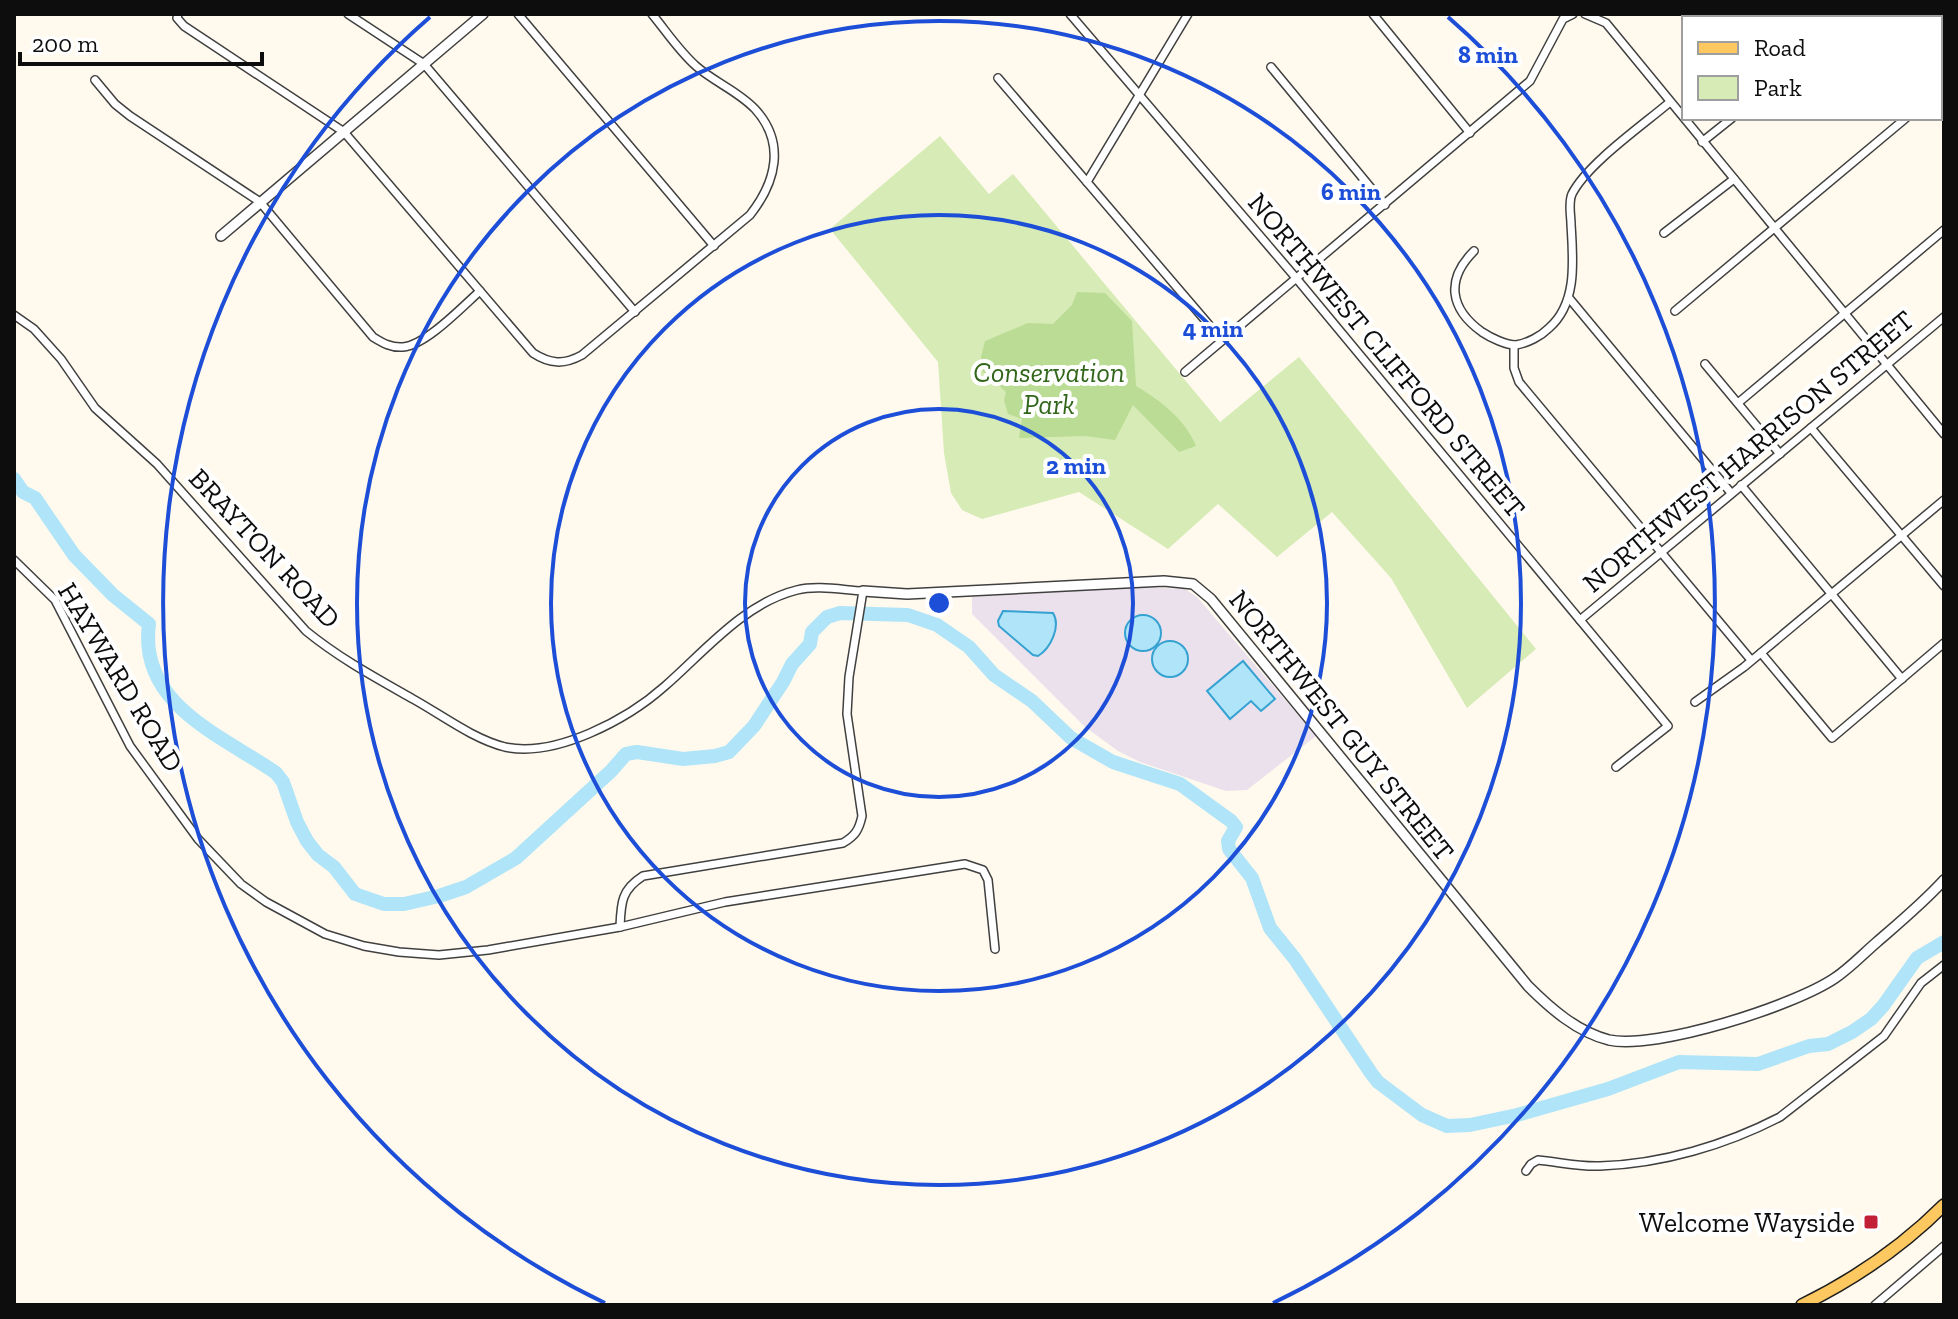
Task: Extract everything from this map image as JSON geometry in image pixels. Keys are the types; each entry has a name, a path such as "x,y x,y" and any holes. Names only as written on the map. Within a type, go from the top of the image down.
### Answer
{"main road":[{"path":"1802,1305 1879,1260 1944,1205"}],"street":[{"path":"348,14 424,64 635,312"},
{"path":"221,236 483,14"},
{"path":"518,14 714,246"},
{"path":"178,16 184,26 344,132 533,353 546,361 564,363 582,355 750,215 768,191 775,165 771,135 756,110 694,65 652,14"},
{"name":"NORTHWEST CLIFFORD STREET","path":"1070,14 1296,278 1668,726 1616,767"},
{"path":"1087,182 1188,14"},
{"path":"1373,14 1470,133"},
{"path":"1185,372 1530,81 1563,19 1573,14"},
{"path":"1585,14 1606,23 1682,117"},
{"path":"1271,67 1385,205"},
{"path":"998,78 1222,340"},
{"path":"95,80 130,116 260,202 373,337 388,346 405,347 422,340 480,291"},
{"path":"1474,251 1461,264 1454,287 1457,307 1471,324 1490,337 1514,345 1531,341 1549,328 1569,298 1572,252 1570,198 1583,177 1670,102"},
{"path":"1684,120 1944,434"},
{"path":"1702,142 1730,120"},
{"path":"1675,311 1904,120"},
{"path":"1664,233 1734,179"},
{"path":"1738,403 1944,230"},
{"path":"1569,298 1731,493"},
{"name":"BRAYTON ROAD","path":"14,315 34,329 61,359 95,408 157,464 306,631 334,654 476,734 506,747 564,742 594,733 630,713 663,688 729,629 762,605 798,590 863,597"},
{"name":"NORTHWEST HARRISON STREET","path":"1580,620 1944,317"},
{"path":"1514,345 1514,368 1519,382 1751,660"},
{"path":"1705,364 1780,454"},
{"path":"1811,428 1944,586"},
{"path":"1741,485 1902,679"},
{"path":"1695,702 1761,653 1944,500"},
{"name":"HAYWARD ROAD","path":"14,560 55,600 130,746 198,839 241,884 266,902 325,934 364,946 399,952 439,955 488,950 620,927 725,902 965,864 983,870 988,880 995,949"},
{"name":"NORTHWEST GUY STREET","path":"863,597 1164,581 1193,584 1211,599 1528,986 1545,1003 1595,1036 1635,1042 1657,1039 1711,1027 1810,992 1838,977 1944,880"},
{"path":"620,927 621,897 629,885 643,876 843,843 853,837 862,816 847,714 849,677 863,597"},
{"path":"1761,653 1832,738 1944,643"},
{"path":"1526,1171 1538,1160 1603,1166 1679,1154 1762,1126 1780,1117 1884,1036 1921,983 1944,965"},
{"path":"1875,1305 1944,1246"}],"shaded area":[{"path":"1143,587 1185,589 1197,597 1316,736 1247,790 1226,791 1140,762 1118,751 1085,727 972,614 972,597"}],"green space":[{"name":"Conservation Park","path":"940,136 989,194 1013,174 1220,422 1299,357 1536,649 1467,708 1391,578 1332,512 1277,557 1218,504 1168,549 1079,492 982,519 962,510 951,493 944,453 938,362 830,229"},
{"path":"1077,292 1105,293 1132,321 1136,386 1186,427 1196,446 1179,452 1133,405 1115,440 1085,436 1019,438 1022,419 1008,414 1004,400 1006,392 983,372 981,357 985,341 1028,323 1053,324 1072,305"}],"water":[{"path":"1003,611 1053,613 1055,630 1043,652 1033,655 999,626"},
{"path":"1143,615 1155,621 1161,633 1155,645 1143,651 1131,645 1125,633 1131,621"},
{"path":"1170,641 1183,646 1188,659 1183,672 1170,677 1157,672 1152,659 1157,646"},
{"path":"1243,661 1275,699 1261,711 1251,701 1230,719 1207,691"}],"waterway":[{"path":"14,479 23,492 35,498 74,555 113,595 149,624 149,652 157,676 170,697 210,731 276,773 283,782 297,822 318,855 334,867 355,894 384,904 404,904 466,887 516,858 626,754 637,752 683,759 729,752 754,726 792,664 810,644 812,632 827,617 840,613 908,615 937,625 969,647 994,675 1032,701 1071,738 1113,762 1180,784 1231,821 1236,827 1228,841 1229,849 1252,878 1270,928 1295,959 1371,1073 1378,1082 1422,1115 1447,1126 1470,1125 1517,1115 1608,1089 1679,1062 1758,1064 1809,1046 1828,1044 1871,1019 1917,958 1944,942"}],"place":[{"name":"Welcome Wayside","path":"1871,1222"}]}
